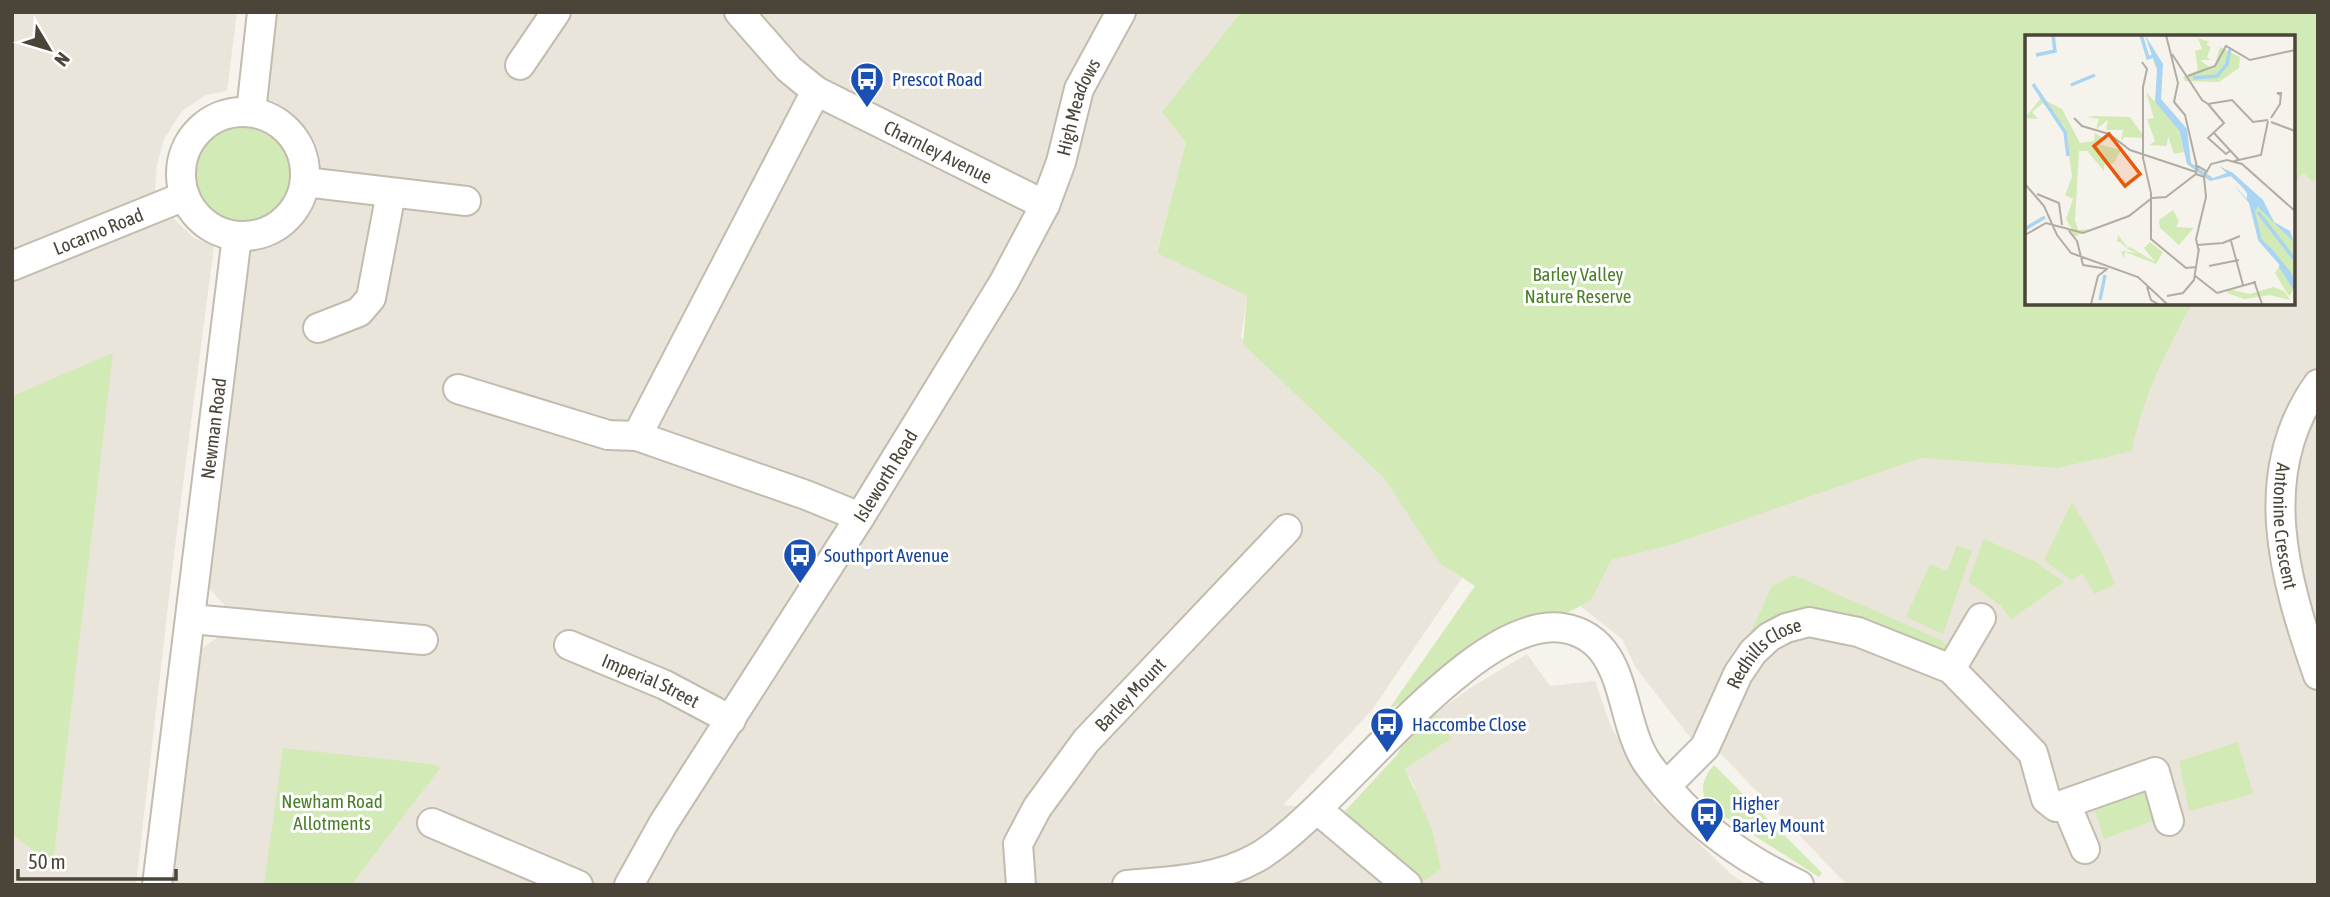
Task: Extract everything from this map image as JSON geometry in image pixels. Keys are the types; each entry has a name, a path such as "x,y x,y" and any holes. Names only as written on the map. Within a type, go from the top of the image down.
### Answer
{"street":[{"path":"251,112 262,12"},
{"path":"520,65 556,12"},
{"name":"Charnley Avenue","path":"739,12 789,69 816,91 1045,205"},
{"name":"High Meadows","path":"1045,205 1061,162 1079,89 1121,12"},
{"path":"638,436 816,91"},
{"path":"251,112 270,118 286,129 301,154 305,183 302,196 287,218 264,233 237,236 206,223 185,196 181,178 183,160 189,143 201,129 225,116 251,112"},
{"path":"305,183 466,201"},
{"path":"318,328 359,312 371,298 391,193"},
{"name":"Locarno Road","path":"12,266 185,196"},
{"name":"Isleworth Road","path":"629,885 663,824 860,517 1004,282 1045,205"},
{"name":"Newman Road","path":"157,885 237,236"},
{"name":"Antonine Crescent","path":"2318,384 2288,438 2278,503 2290,580 2318,675"},
{"path":"458,389 608,435 638,436 806,495 860,517"},
{"name":"Barley Mount","path":"1021,885 1018,844 1037,808 1086,741 1287,528"},
{"path":"1951,670 1982,618"},
{"path":"191,619 423,640"},
{"name":"Redhills Close","path":"1667,785 1704,747 1738,674 1753,652 1769,637 1786,628 1810,622 1858,632 1951,670 2033,753 2046,799 2056,807 2066,804"},
{"path":"1127,885 1181,881 1243,865 1276,845 1318,810 1417,706 1492,649 1548,627 1581,633 1607,654 1647,762 1700,824 1752,862 1799,885"},
{"name":"Imperial Street","path":"569,645 665,685 731,720"},
{"path":"2085,849 2066,804 2155,772 2169,821"},
{"path":"1318,810 1407,885"},
{"path":"432,823 578,885"}],"shaded area":[{"path":"12,12 237,12 227,91 206,95 182,111 164,139 157,165 155,189 174,219 194,238 214,246 174,554 136,885 12,885 12,834 53,864 112,354 12,396"},
{"path":"274,12 1241,12 1163,111 1186,142 1157,252 1247,296 1241,337 1384,478 1466,572 1372,710 1283,805 1346,810 1347,819 1415,788 1405,769 1452,738 1436,713 1470,688 1527,654 1550,686 1595,681 1611,727 1655,801 1731,874 1747,885 170,885 199,651 226,631 227,608 208,587 245,252 275,239 299,219 314,194 319,165 293,120 264,102"},
{"path":"2303,173 2311,182 2318,177 2318,885 1847,885 1718,751 1693,741 1636,668 1622,639 1579,605 1611,560 1783,483 1886,455 2057,468 2176,333 2192,304 2295,304 2295,181"}],"green space":[{"name":"Barley Valley Nature Reserve","path":"1241,12 2318,12 2318,177 2312,182 2303,173 2295,181 2295,35 2025,35 2025,304 2192,304 2156,375 2142,412 2132,451 2057,468 1921,458 1670,545 1611,560 1591,600 1389,709 1475,586 1440,563 1384,478 1243,344 1247,296 1157,253 1186,142 1162,112"},
{"path":"243,123 263,127 286,146 291,155 295,175 291,195 272,218 263,223 243,227 223,223 200,204 195,195 191,175 195,155 214,132 223,127"},
{"path":"113,353 53,865 12,834 12,396"},
{"path":"2072,502 2102,553 2115,584 2095,594 2082,573 2072,580 2044,560"},
{"path":"1984,539 2036,562 2064,582 2011,619 2000,605 1968,582"},
{"path":"1957,545 1972,551 1943,634 1906,617 1930,564 1947,571"},
{"path":"1794,575 1941,640 1949,648 1942,655 1857,616 1822,609 1808,611 1792,618 1745,645 1772,586"},
{"path":"1436,713 1452,738 1405,769 1432,830 1441,869 1424,881 1414,880 1347,819 1346,810 1397,755 1406,739"},
{"path":"2238,742 2253,794 2189,811 2179,761"},
{"name":"Newham Road Allotments","path":"283,748 441,767 351,885 264,885"},
{"path":"1714,765 1822,873 1819,877 1711,808 1704,797 1703,786"},
{"path":"2141,784 2153,821 2104,839 2094,807"}],"place":[{"name":"Prescot Road","path":"867,109"},
{"name":"Southport Avenue","path":"800,585"},
{"name":"Haccombe Close","path":"1387,754"},
{"name":"Higher Barley Mount","path":"1707,844"}]}
